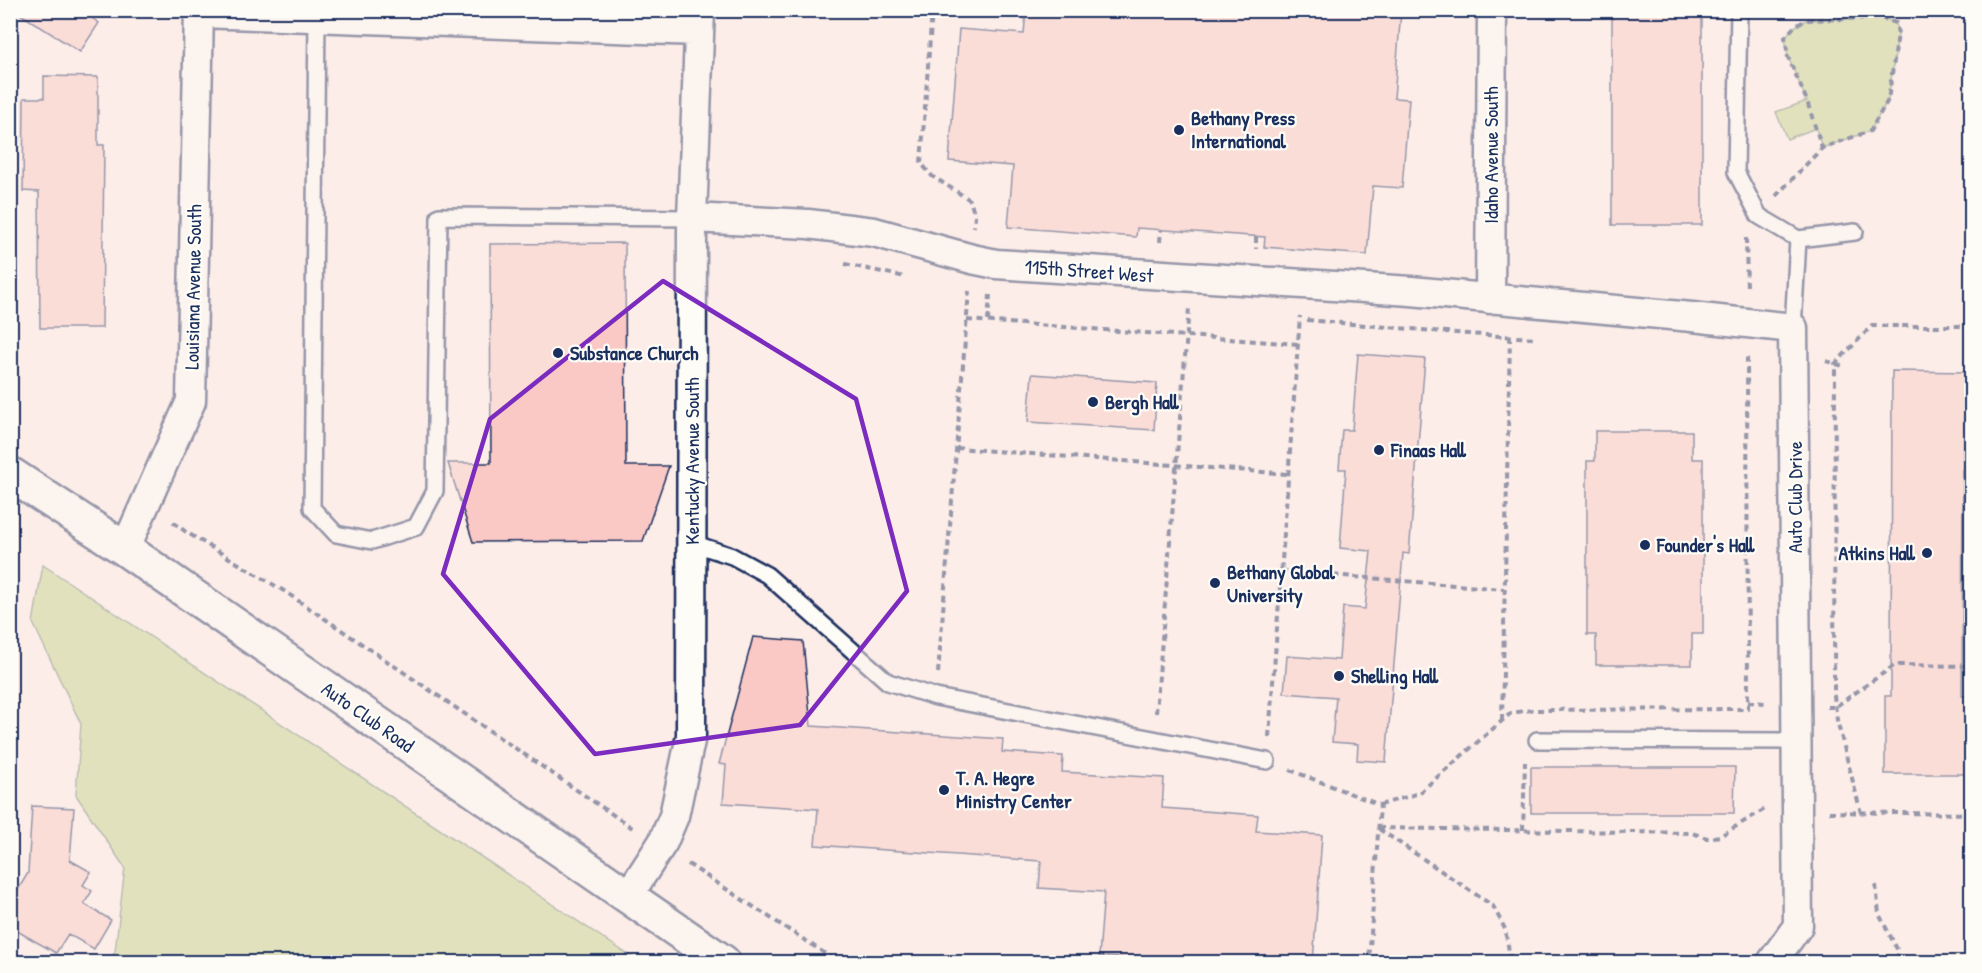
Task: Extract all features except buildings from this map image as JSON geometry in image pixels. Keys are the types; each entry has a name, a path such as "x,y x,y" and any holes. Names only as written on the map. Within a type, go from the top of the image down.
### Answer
{"street":[{"name":"Idaho Avenue South","path":"1490,299 1492,10"},
{"path":"199,12 317,17 700,21"},
{"name":"Louisiana Avenue South","path":"125,549 191,402 199,12"},
{"name":"Kentucky Avenue South","path":"627,896 660,846 674,816 691,736 692,218 700,21"},
{"name":"115th Street West","path":"692,218 808,224 874,232 996,264 1411,291 1490,299"},
{"path":"1490,299 1793,328"},
{"name":"Auto Club Drive","path":"1772,963 1798,926 1793,328"},
{"name":"Auto Club Road","path":"10,474 125,549 723,963"}],"lane":[{"path":"1739,10 1736,172 1759,216 1798,239 1855,232"},
{"path":"317,17 312,508 336,534 372,541 416,527 435,491 439,216 692,218"},
{"path":"1793,328 1798,239"},
{"path":"692,543 732,556 767,575 888,682 936,697 1267,761"},
{"path":"1538,740 1797,741"}],"path":[{"path":"932,10 921,163 932,176 970,200 975,216 936,697"},
{"path":"1256,237 1256,265 1300,310 1267,761 1380,804 1419,793 1511,713 1531,710 1748,709 1746,233 1822,148 1870,131 1888,100 1898,34 1896,23 1881,18 1806,20 1794,27 1785,37 1788,57 1807,101 1822,148"},
{"path":"1154,740 1189,308 1159,258 1161,230"},
{"path":"838,262 915,279"},
{"path":"963,293 969,296"},
{"path":"967,320 1298,344"},
{"path":"1861,813 1835,707 1835,364 1872,326 1971,326"},
{"path":"1502,721 1510,337"},
{"path":"956,448 1288,474"},
{"path":"146,502 186,532 284,591 467,717 838,963"},
{"path":"1281,571 1504,589"},
{"path":"1748,702 1835,707 1895,665 1971,666"},
{"path":"1523,830 1524,762 1538,740"},
{"path":"1378,828 1692,833 1707,837 1720,836 1775,803 1797,812 1971,814"},
{"path":"1369,963 1380,804"},
{"path":"1378,828 1493,906 1505,929 1510,963"},
{"path":"1876,885 1879,914 1898,951 1897,963"}],"highlighted area":[{"path":"663,281 856,399 907,591 800,725 595,754 443,574 490,419"}],"green space":[{"path":"1882,18 1896,23 1898,34 1888,100 1870,131 1822,148 1816,128 1787,139 1776,112 1807,101 1788,57 1785,37 1794,27 1806,20"},
{"path":"43,565 639,962 108,962 115,952 125,868 76,795 81,724 33,623"}],"place":[{"name":"Bethany Press International","path":"1179,130"},
{"name":"Substance Church","path":"558,353"},
{"name":"Bergh Hall","path":"1093,402"},
{"name":"Finaas Hall","path":"1379,450"},
{"name":"Founder's Hall","path":"1645,545"},
{"name":"Atkins Hall","path":"1927,553"},
{"name":"Bethany Global University","path":"1215,583"},
{"name":"Shelling Hall","path":"1339,676"},
{"name":"T. A. Hegre Ministry Center","path":"944,790"}]}
